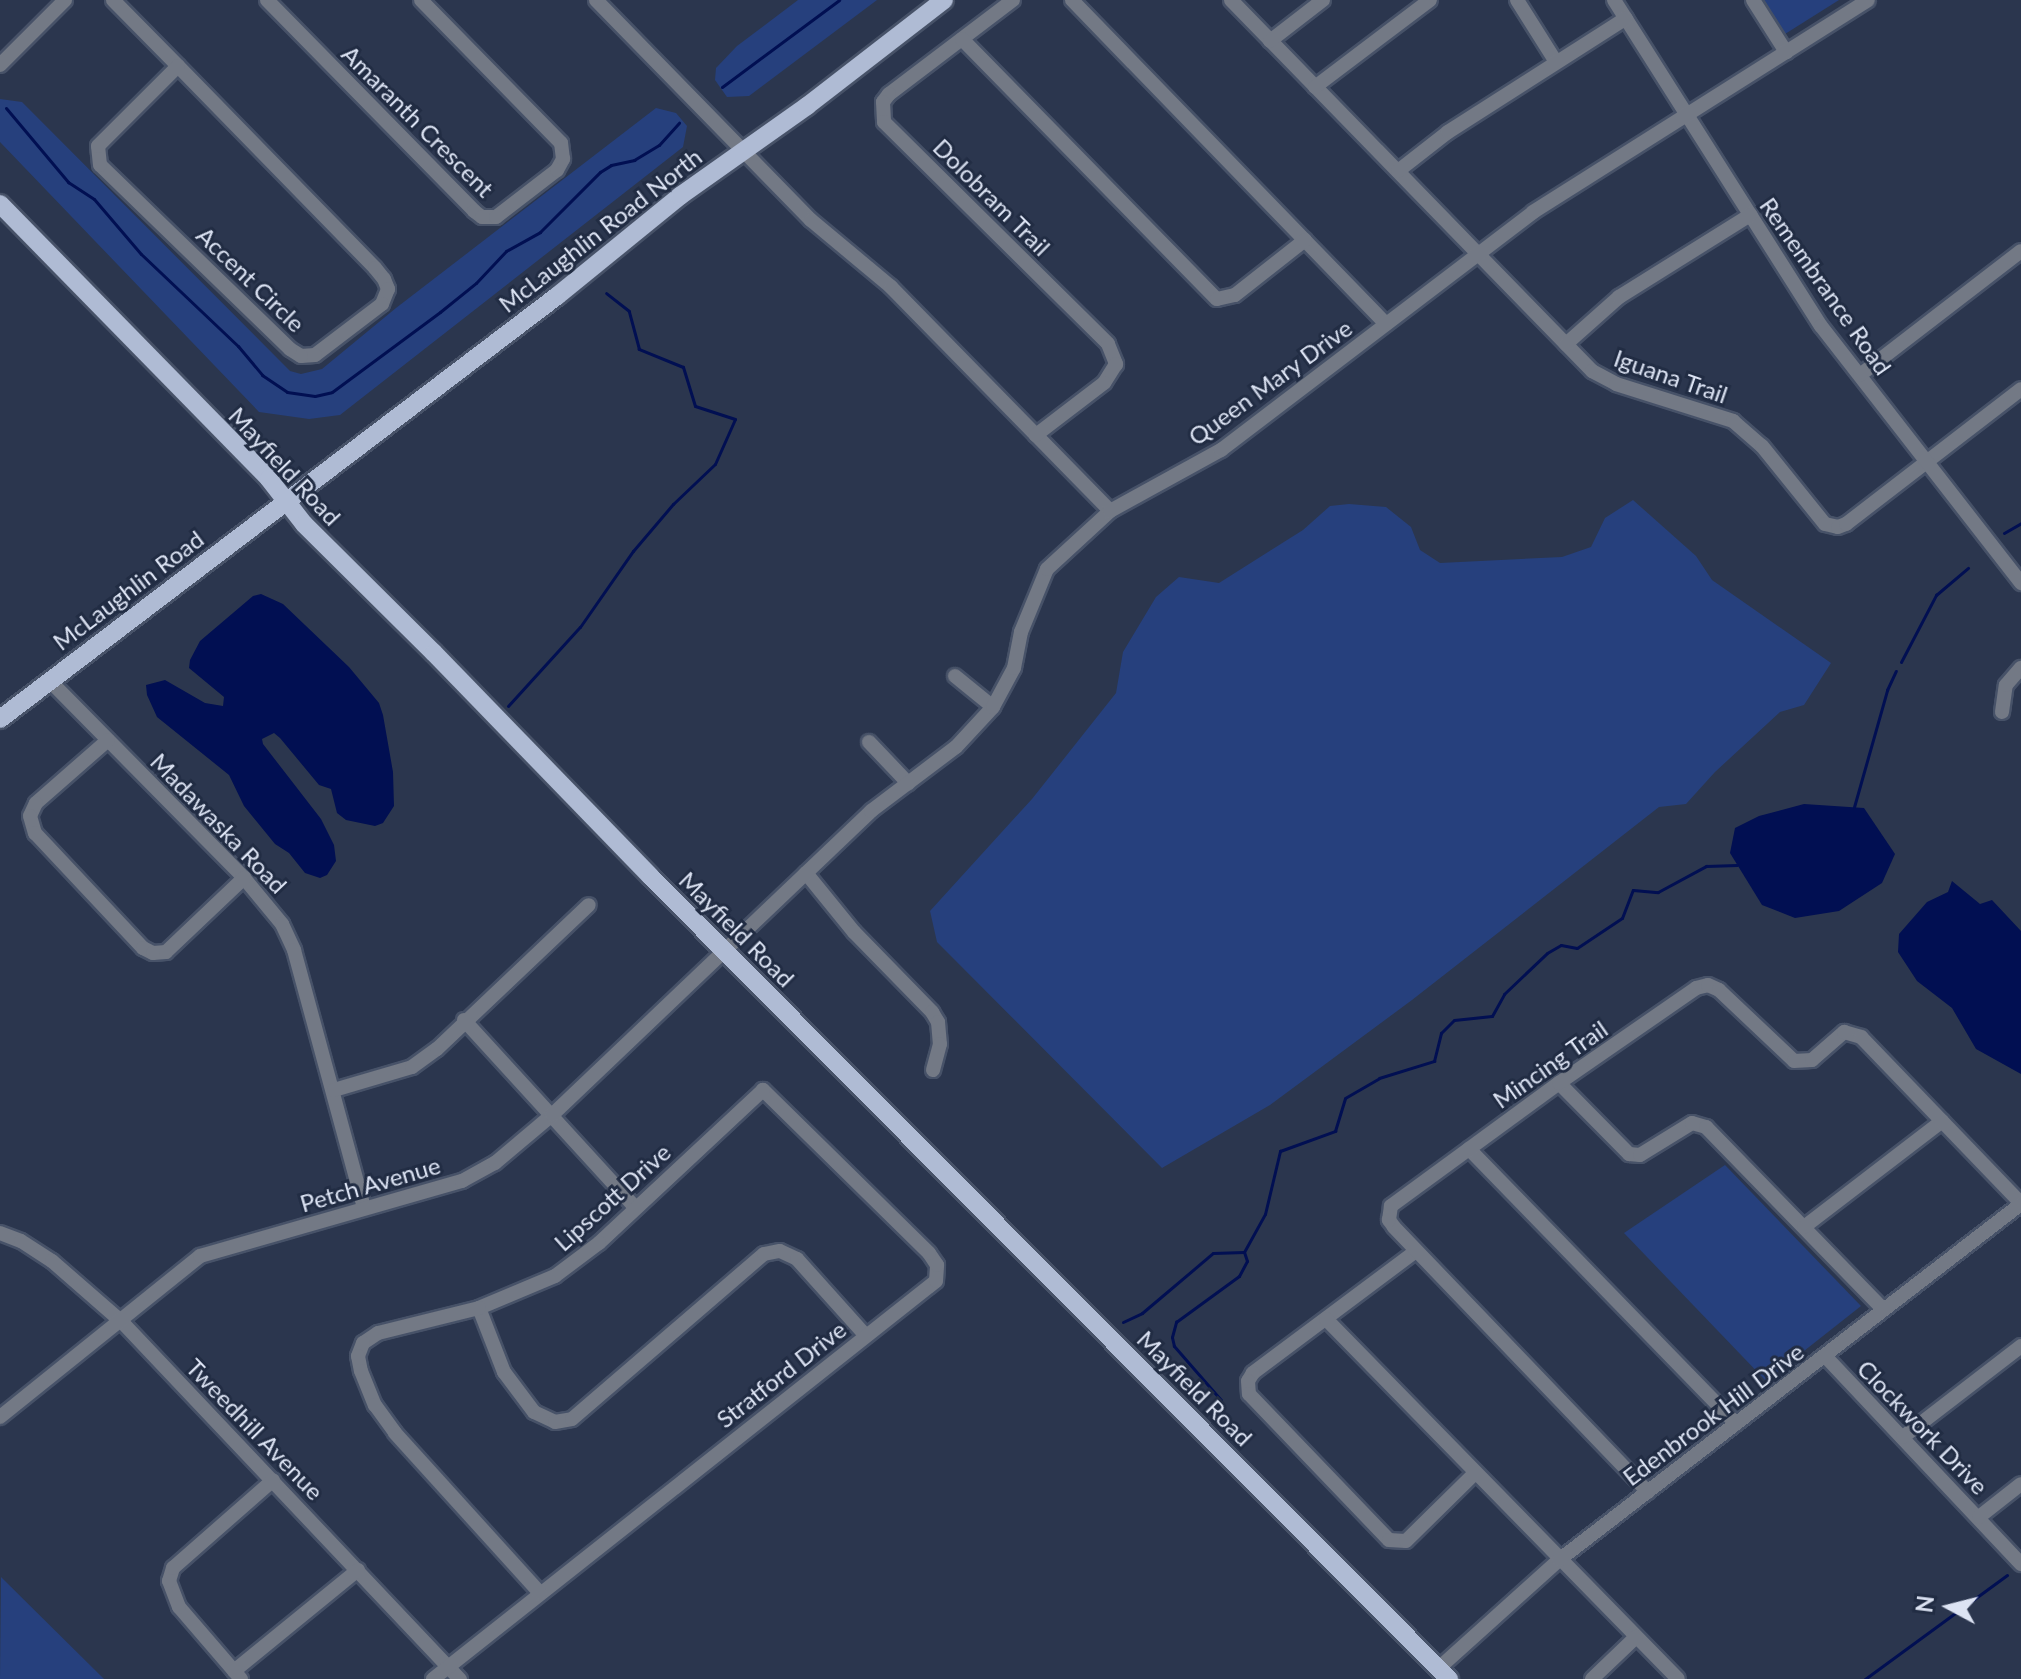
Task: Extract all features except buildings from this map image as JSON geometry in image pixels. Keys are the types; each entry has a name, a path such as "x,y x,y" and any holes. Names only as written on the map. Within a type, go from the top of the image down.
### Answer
{"main road":[{"name":"McLaughlin Road North","path":"286,501 944,0"},
{"name":"Mayfield Road","path":"0,204 269,479 304,524 1444,1674"},
{"name":"McLaughlin Road","path":"0,719 286,501"}],"street":[{"path":"0,65 65,0"},
{"name":"Accent Circle","path":"113,0 178,66 384,279 388,289 382,304 315,355 301,356 290,349 100,165 98,146 178,66"},
{"name":"Amaranth Crescent","path":"267,0 467,204 482,217 496,217 557,170 563,159 561,143 427,2"},
{"path":"596,0 811,220 891,287 1110,511"},
{"name":"Dolobram Trail","path":"1013,0 889,94 883,102 884,122 1108,344 1116,364 1104,383 1036,435"},
{"path":"1072,0 1386,324"},
{"name":"Iguana Trail","path":"1231,0 1592,371 1610,381 1706,410 1741,426 1762,446 1819,520 1830,527 1842,526 1926,462"},
{"path":"1270,41 1323,0"},
{"path":"1315,87 1430,0"},
{"path":"1517,0 1556,62"},
{"name":"Remembrance Road","path":"1614,0 1821,326 2021,583"},
{"path":"1753,0 1786,52"},
{"name":"Queen Mary Drive","path":"726,952 871,811 956,747 993,707 1014,668 1021,632 1047,569 1110,511 1221,450 1533,212 1868,0"},
{"path":"1398,171 1448,132 1626,18"},
{"path":"962,39 1217,299 1235,295 1305,240"},
{"path":"1566,344 1609,305 1750,215"},
{"path":"1860,375 2021,251"},
{"path":"1926,462 2021,389"},
{"path":"2002,712 2006,685 2021,668"},
{"path":"955,676 993,707"},
{"name":"Madawaska Road","path":"49,680 244,878 282,924 294,950 364,1207"},
{"path":"108,740 36,803 30,816 35,833 143,948 153,953 166,952 244,878"},
{"path":"869,742 908,783"},
{"path":"806,873 854,932 932,1012 938,1022 940,1044 933,1070"},
{"path":"334,1090 412,1067 437,1049 464,1020 589,905"},
{"name":"Petch Avenue","path":"0,1417 122,1322 149,1296 200,1256 462,1181 495,1163 552,1115 726,952"},
{"name":"Mincing Trail","path":"1648,1492 1416,1251 1389,1220 1391,1206 1559,1083 1696,988 1708,985 1719,990 1794,1061 1812,1060 1838,1035 1855,1032 2021,1204"},
{"path":"464,1020 635,1207"},
{"path":"1559,1083 1629,1154 1645,1152 1688,1125 1701,1124 1884,1310"},
{"name":"Lipscott Drive","path":"540,1593 395,1433 375,1405 358,1356 363,1343 378,1333 479,1308 555,1276 599,1243 763,1090"},
{"name":"Stratford Drive","path":"433,1679 936,1281 937,1265 929,1253 763,1090"},
{"path":"1804,1227 1942,1121"},
{"path":"1469,1149 1736,1424"},
{"name":"Edenbrook Hill Drive","path":"1444,1674 1559,1560 2021,1204"},
{"name":"Tweedhill Avenue","path":"0,1233 21,1241 52,1261 122,1322 460,1679"},
{"path":"479,1308 504,1372 534,1412 555,1422 572,1419 764,1254 780,1251 797,1259 866,1336"},
{"path":"1416,1251 1251,1376 1249,1394 1384,1536 1394,1541 1406,1541 1475,1473"},
{"path":"1326,1319 1678,1679"},
{"path":"1903,1437 2021,1346"},
{"name":"Clockwork Drive","path":"1825,1356 2021,1564"},
{"path":"273,1480 173,1568 169,1581 179,1607 238,1675 358,1570"},
{"path":"1979,1517 2021,1484"},
{"path":"1592,1679 1636,1637"}],"shaded area":[{"path":"798,0 877,0 749,96 727,97 715,80 716,68 737,46"},
{"path":"1761,0 1839,0 1785,34"},
{"path":"0,99 22,102 290,371 301,374 322,369 396,308 656,108 676,113 687,126 683,147 340,415 309,419 259,412 0,142"},
{"path":"1633,500 1696,556 1712,580 1831,663 1804,705 1780,712 1715,772 1686,804 1659,807 1412,1000 1270,1105 1162,1168 937,942 930,911 1032,799 1116,693 1123,652 1156,597 1179,577 1219,583 1303,530 1330,506 1386,507 1411,527 1420,550 1440,563 1562,557 1591,547 1605,518"},
{"path":"261,594 283,604 349,667 379,703 383,715 393,772 394,806 383,823 375,826 346,820 337,813 331,789 319,785 280,738 274,733 262,739 321,819 334,845 336,861 327,875 320,878 305,873 289,853 275,844 244,806 229,775 157,717 147,695 146,685 165,680 205,703 223,706 224,697 189,668 190,660 200,641 253,596"},
{"path":"1804,804 1864,808 1895,854 1882,883 1839,911 1795,918 1762,905 1730,853 1735,828 1759,816"},
{"path":"1952,881 1980,904 1992,900 2021,931 2021,1074 1976,1049 1952,1008 1917,981 1898,952 1899,934 1927,902 1948,892"},
{"path":"1725,1165 1861,1306 1766,1381 1624,1233"},
{"path":"1,1577 104,1679 0,1679"}],"waterway":[{"path":"722,87 839,0"},
{"path":"6,108 68,182 94,199 141,254 238,346 262,375 287,392 315,396 332,392 440,312 476,283 506,251 540,232 600,172 611,165 634,160 659,145 679,123"},
{"path":"508,706 580,627 633,551 673,504 715,464 735,419 695,406 683,367 639,349 629,311 606,293"},
{"path":"2004,533 2021,523"},
{"path":"1901,662 1936,595 1968,568"},
{"path":"1854,807 1887,690 1896,671"},
{"path":"1123,1322 1142,1313 1213,1253 1244,1252 1265,1214 1280,1151 1335,1131 1345,1098 1379,1078 1434,1061 1441,1033 1454,1020 1492,1016 1504,994 1547,953 1561,945 1577,948 1622,918 1633,890 1658,892 1706,866 1737,865"},
{"path":"1212,1416 1221,1400 1174,1346 1172,1337 1176,1322 1239,1276 1247,1261 1244,1252"},
{"path":"1865,1679 2007,1575"}]}
